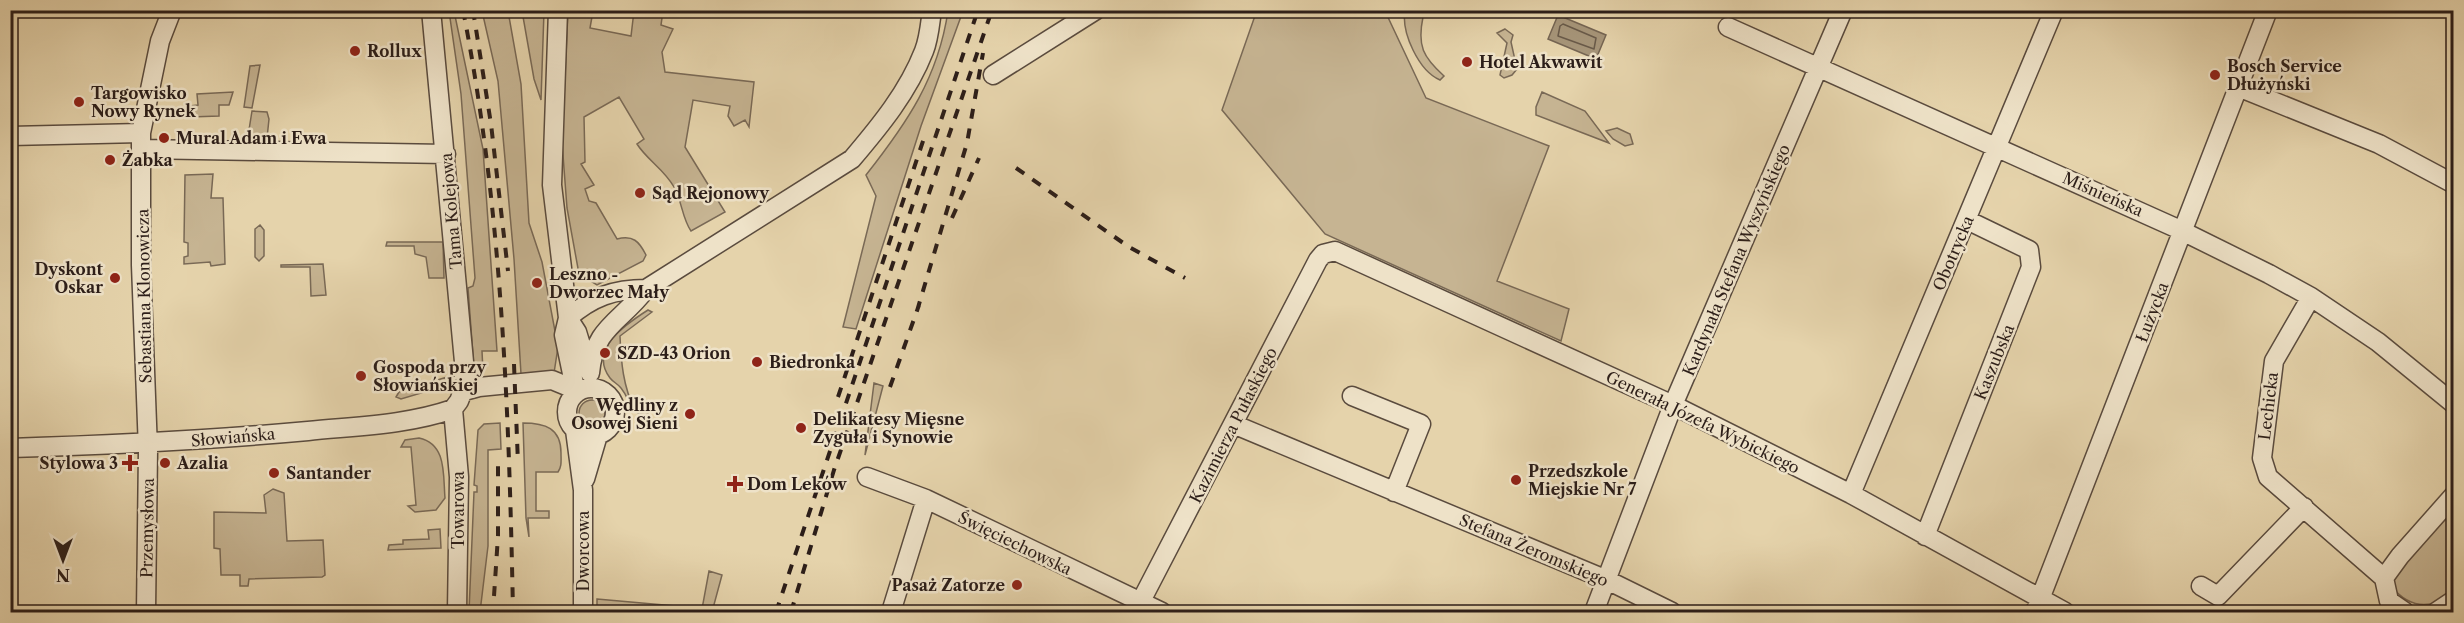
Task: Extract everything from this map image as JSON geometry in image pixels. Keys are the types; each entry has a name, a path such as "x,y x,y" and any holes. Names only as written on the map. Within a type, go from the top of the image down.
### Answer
{"street":[{"name":"Sebastiana Klonowicza","path":"148,444 141,265 141,141 160,41 172,10"},
{"name":"Tama Kolejowa","path":"431,10 446,154 465,391"},
{"path":"558,10 552,185 568,318 564,335 572,401 570,423 575,430 591,436 598,435 610,428 616,414 612,401 601,390 590,373 583,358 577,332 568,318"},
{"path":"590,373 592,351 609,326 633,306 646,289 852,159 878,129 904,91 924,50 932,10"},
{"path":"993,75 1096,10"},
{"name":"Kardynała Stefana Wyszyńskiego","path":"1594,612 1673,405 1843,10"},
{"name":"Obotrycka","path":"1851,494 2054,10"},
{"name":"Łużycka","path":"2038,606 2268,10"},
{"name":"Miśnieńska","path":"1728,27 2182,231 2311,297 2378,342 2454,404"},
{"path":"2238,87 2379,144 2454,184"},
{"path":"10,136 446,154"},
{"name":"Kaszubska","path":"1925,536 2031,267 2029,250 1967,220"},
{"name":"Generała Józefa Wybickiego","path":"1330,251 1350,257 1673,405 1851,494 1925,536 2038,606 2065,612"},
{"name":"Kazimierza Pułaskiego","path":"1140,603 1318,260 1330,251"},
{"path":"562,274 593,298"},
{"path":"568,318 593,298 623,289 646,289"},
{"name":"Lechicka","path":"2311,297 2274,362 2262,458 2268,477 2384,578"},
{"path":"568,318 582,324 609,326"},
{"path":"453,408 465,391 479,387 547,381 558,381 572,401"},
{"path":"572,401 588,388 601,390"},
{"path":"1352,396 1421,424 1394,492"},
{"name":"Słowiańska","path":"10,448 148,444 390,423 453,408"},
{"name":"Towarowa","path":"453,408 459,477 457,612"},
{"name":"Stefana Żeromskiego","path":"1233,424 1607,580 1672,612"},
{"name":"Dworcowa","path":"575,430 583,490 583,612"},
{"name":"Dworcowa","path":"583,490 598,435"},
{"name":"Przemysłowa","path":"146,612 148,444"},
{"name":"Święciechowska","path":"867,477 926,499 1162,612"},
{"path":"2405,612 2383,607 2384,578 2400,555 2454,495"},
{"path":"891,612 926,499"},
{"path":"2201,586 2218,596 2304,507"},
{"path":"2436,612 2454,600"}],"shaded area":[{"path":"1257,10 1385,11 1426,98 1549,146 1497,281 1569,309 1561,341 1325,234 1222,110"},
{"path":"1405,10 1415,11 1423,17 1421,43 1431,63 1444,76 1440,80 1425,68 1413,50 1404,19"},
{"path":"449,11 454,11 483,149 497,351 482,351 483,372 478,373 474,369 468,288 473,286 475,278 461,94"},
{"path":"482,11 508,11 521,84 529,223 542,262 558,347 554,373 521,374 514,259 498,81"},
{"path":"522,11 544,11 541,100 534,79"},
{"path":"568,11 593,11 590,28 631,36 634,11 663,11 661,25 673,29 662,52 665,72 754,82 749,127 745,120 734,126 728,116 730,106 693,100 685,147 725,212 691,231 674,187 637,144 644,139 619,97 584,117 585,162 581,164 594,185 585,189 589,201 596,203 617,239 635,240 646,255 643,261 597,285 579,274 567,208 562,142"},
{"path":"948,11 963,11 921,126 856,329 843,327 876,196 866,175 895,137 919,99 937,58"},
{"path":"1505,29 1513,35 1511,42 1517,69 1512,75 1504,78 1500,75 1507,43 1497,33"},
{"path":"260,65 252,108 244,107 250,66"},
{"path":"233,92 229,105 219,105 219,116 190,117 190,106 198,105 197,94"},
{"path":"1542,92 1585,111 1609,143 1536,115 1536,107"},
{"path":"252,111 267,112 269,119 267,138 248,136"},
{"path":"1617,128 1630,134 1633,144 1625,146 1613,139 1606,131"},
{"path":"213,174 211,198 223,198 225,264 211,266 210,262 184,264 184,257 188,256 188,243 184,242 185,175"},
{"path":"260,225 264,230 264,256 259,261 255,257 255,229"},
{"path":"387,242 443,242 444,278 429,278 426,257 415,254 414,246 386,246"},
{"path":"323,264 326,295 311,296 310,267 281,267 281,265"},
{"path":"648,310 652,312 620,336 622,364 628,392 635,410 648,412 648,417 633,409 625,393 610,378 604,367 604,357 612,338"},
{"path":"447,377 448,385 401,399 396,397 399,392"},
{"path":"874,383 883,386 865,455"},
{"path":"592,400 601,404 605,413 601,422 592,426 583,422 579,413 583,404"},
{"path":"500,423 501,449 488,450 488,546 480,612 469,612 474,492 477,492 477,486 474,485 478,430 484,424"},
{"path":"523,423 538,424 550,429 558,438 561,453 561,465 558,472 536,472 536,511 549,511 549,518 528,518 529,537 526,518"},
{"path":"419,438 428,441 439,454 442,462 445,498 436,510 415,512 408,506 416,505 411,447 401,447 405,440"},
{"path":"273,489 284,493 287,541 323,540 325,575 322,577 249,579 248,586 240,586 240,575 221,575 220,549 214,548 214,512 266,513 264,495"},
{"path":"2453,507 2453,594 2429,604 2413,603 2392,587 2395,567"},
{"path":"440,529 441,548 388,550 389,545 403,544 403,540 429,539 428,530"},
{"path":"709,571 722,575 712,612 689,612 688,607 702,609"},
{"path":"597,599 675,606 676,612 597,612"}],"water":[{"path":"1558,15 1606,35 1596,59 1548,39"}],"railway":[{"path":"463,10 487,160 495,235 506,386 513,612"},
{"path":"473,10 491,124 508,271"},
{"path":"776,612 978,10"},
{"path":"791,612 834,470 992,10"},
{"path":"917,311 967,143 983,53"},
{"path":"838,397 924,138"},
{"path":"952,218 979,158"},
{"path":"1016,168 1129,247 1185,278"},
{"path":"890,387 919,305"},
{"path":"514,364 518,463"},
{"path":"494,596 498,536 498,459"}],"place":[{"name":"Rollux","path":"355,51"},
{"name":"Hotel Akwawit","path":"1467,62"},
{"name":"Bosch Service Dłużyński","path":"2215,75"},
{"name":"Targowisko Nowy Rynek","path":"79,102"},
{"name":"Mural Adam i Ewa","path":"164,138"},
{"name":"Żabka","path":"110,160"},
{"name":"Sąd Rejonowy","path":"640,193"},
{"name":"Dyskont Oskar","path":"115,278"},
{"name":"Leszno - Dworzec Mały","path":"537,283"},
{"name":"SZD-43 Orion","path":"605,353"},
{"name":"Biedronka","path":"757,362"},
{"name":"Gospoda przy Słowiańskiej","path":"361,376"},
{"name":"Wędliny z Osowej Sieni","path":"690,414"},
{"name":"Delikatesy Mięsne Zyguła i Synowie","path":"801,428"},
{"name":"Stylowa 3","path":"130,463"},
{"name":"Azalia","path":"165,463"},
{"name":"Santander","path":"274,473"},
{"name":"Przedszkole Miejskie Nr 7","path":"1516,480"},
{"name":"Dom Leków","path":"735,484"},
{"name":"Pasaż Zatorze","path":"1017,585"}]}
